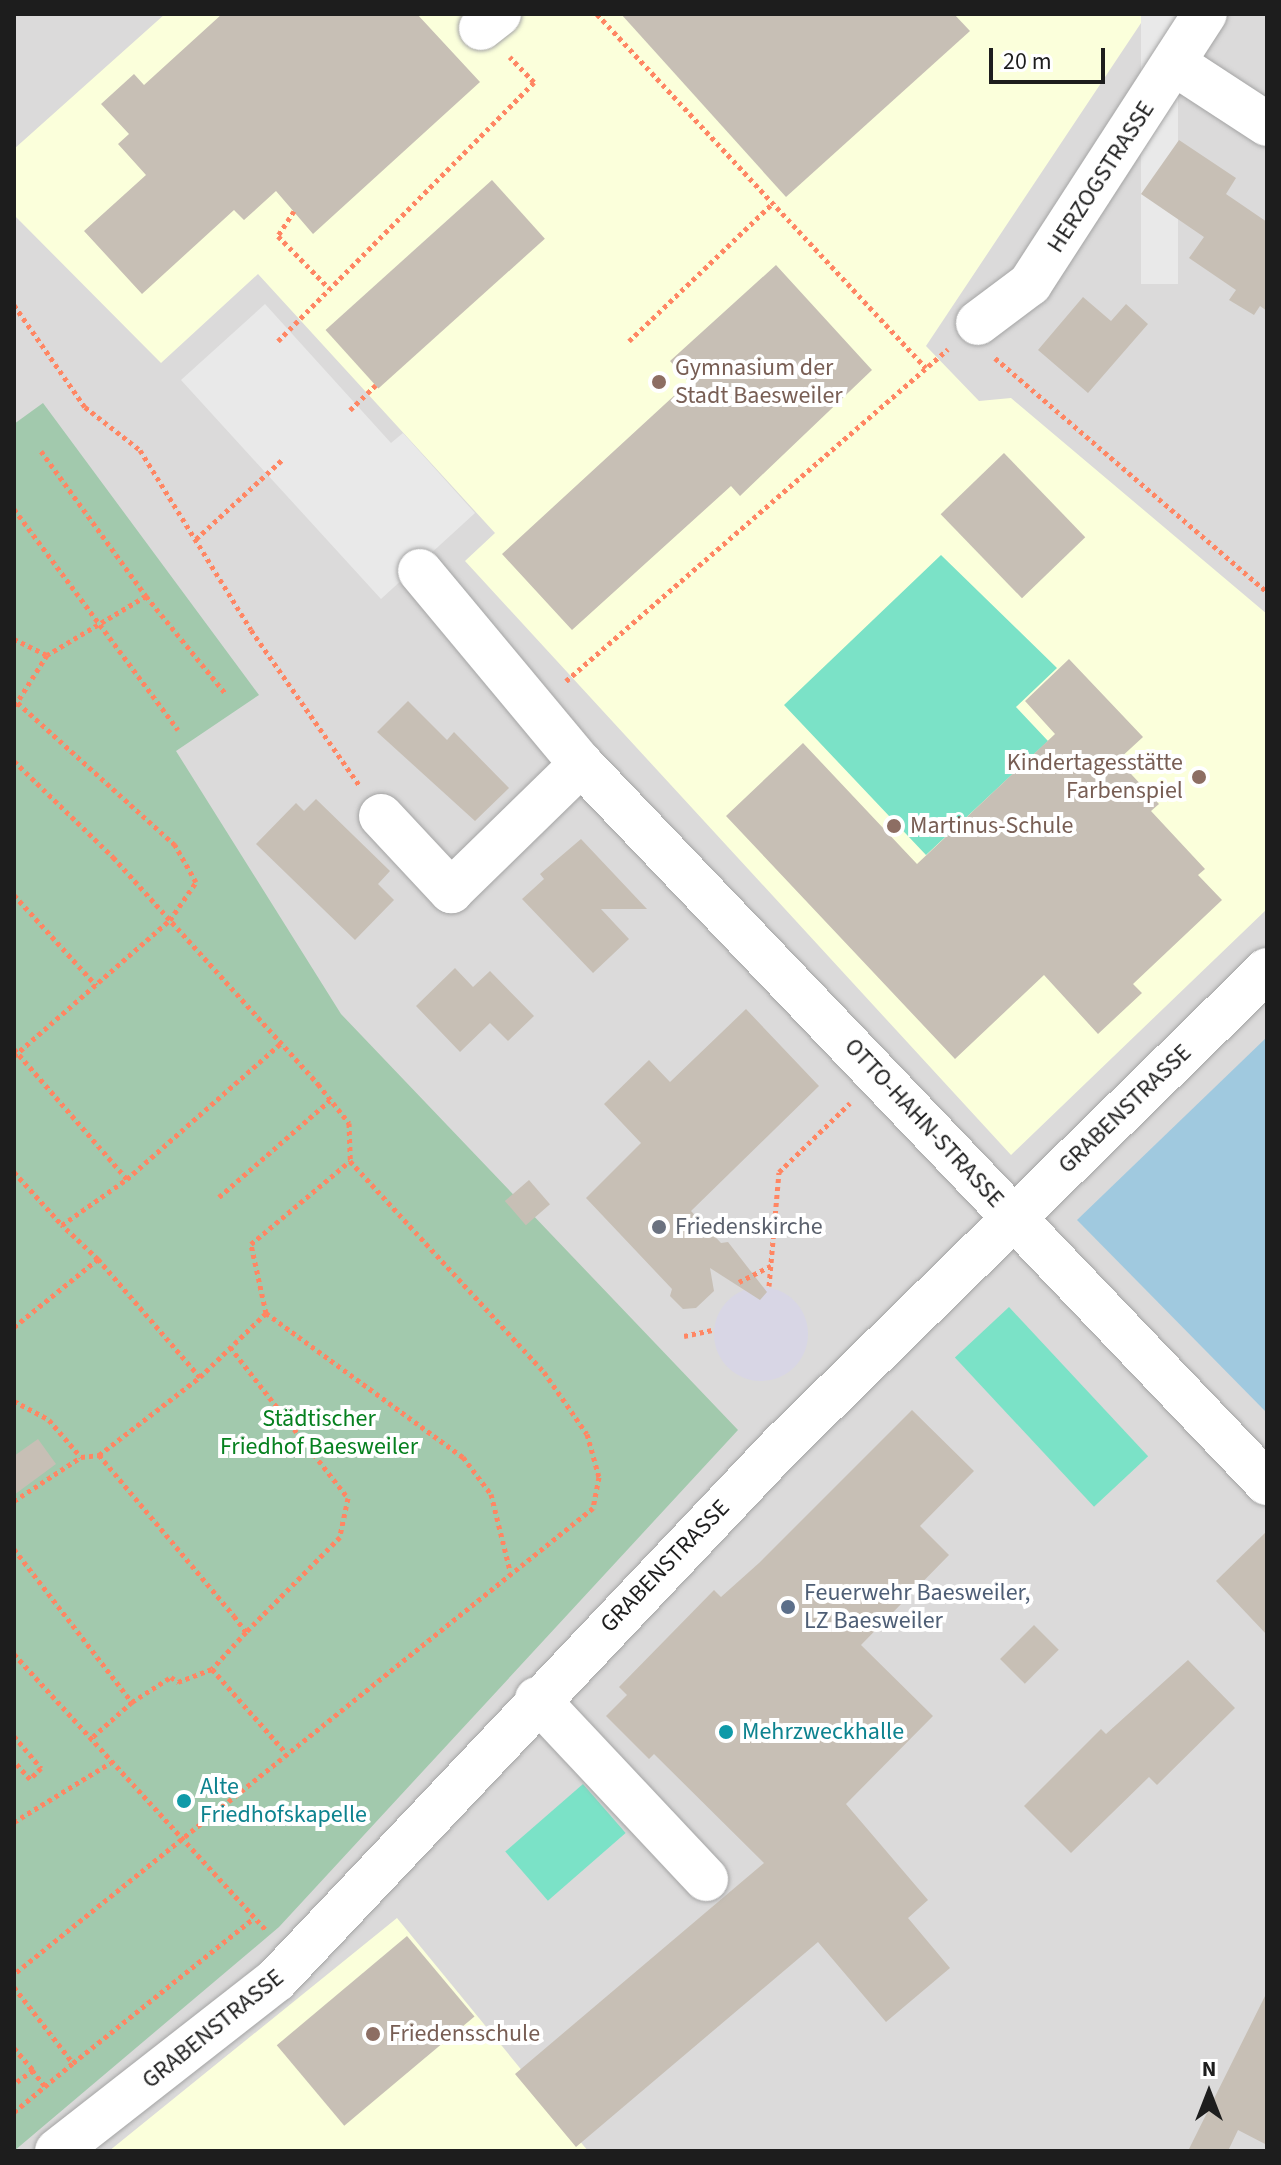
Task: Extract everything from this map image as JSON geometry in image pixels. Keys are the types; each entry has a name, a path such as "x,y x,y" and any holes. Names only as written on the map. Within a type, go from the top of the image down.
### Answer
{"street":[{"name":"HERZOGSTRASSE","path":"972,328 1030,284 1205,14"},
{"path":"1175,64 1267,124"},
{"name":"OTTO-HAHN-STRASSE","path":"420,571 581,764 1267,1483"},
{"path":"381,816 451,891 581,764"},
{"name":"GRABENSTRASSE","path":"57,2151 276,1980 537,1699 782,1445 1267,970"},
{"path":"537,1699 706,1879"}],"path":[{"path":"597,14 926,368"},
{"path":"278,341 534,82 490,21"},
{"path":"629,341 773,203"},
{"path":"294,211 278,236 329,288"},
{"path":"14,305 85,407 140,450 251,630 381,816"},
{"path":"535,708 972,328 1267,592"},
{"path":"350,410 376,385"},
{"path":"41,451 146,596 225,693"},
{"path":"196,539 283,459"},
{"path":"14,509 97,625 178,730"},
{"path":"127,1179 15,1052 170,920 196,882 175,845 16,705 47,655 146,596"},
{"path":"14,639 47,655"},
{"path":"14,761 170,920 349,1123 350,1161 497,1317 587,1434 599,1477 593,1508 510,1571 14,1974"},
{"path":"14,895 96,985"},
{"path":"62,1225 127,1179 281,1043"},
{"path":"769,1286 779,1172 880,1075"},
{"path":"219,1197 330,1100"},
{"path":"350,1161 251,1244 266,1313 463,1457 491,1494 510,1571"},
{"path":"14,1172 98,1259 200,1377"},
{"path":"14,1327 98,1259"},
{"path":"739,1282 771,1266"},
{"path":"14,1501 81,1457 99,1455 200,1377 266,1313"},
{"path":"684,1336 713,1330"},
{"path":"89,1740 132,1702 171,1677 178,1682 212,1669 340,1537 348,1498 230,1347"},
{"path":"14,1401 49,1420 81,1457"},
{"path":"99,1455 246,1632"},
{"path":"14,1549 132,1702"},
{"path":"14,1654 253,1919 14,2112"},
{"path":"212,1669 286,1753"},
{"path":"14,1736 41,1768 30,1779 14,1761"},
{"path":"14,1822 110,1763"},
{"path":"14,1987 73,2063"},
{"path":"14,2048 45,2086"},
{"path":"14,2084 32,2070"}],"shaded area":[{"path":"14,14 1267,14 1267,2151 14,2151"},
{"name":"Gymnasium der Stadt Baesweiler","path":"165,14 1147,14 926,346 979,401 1011,398 1267,614 1267,909 1011,1155 465,561 495,533 258,274 161,363 14,215 14,149"},
{"path":"1141,14 1178,14 1178,284 1141,284"},
{"path":"265,304 391,443 403,433 475,513 381,599 181,380"},
{"path":"761,1287 779,1291 794,1301 804,1316 808,1334 804,1352 794,1367 779,1377 761,1381 743,1377 728,1367 718,1352 714,1334 718,1316 728,1301 743,1291"},
{"name":"Friedensschule","path":"397,1918 588,2151 109,2151"}],"green space":[{"name":"Städtischer Friedhof Baesweiler","path":"43,403 259,695 176,751 341,1014 738,1430 279,1927 14,2151 14,424"},
{"path":"941,555 1057,668 1016,707 1048,741 926,855 784,705"},
{"path":"1009,1307 1148,1456 1094,1507 955,1357"},
{"path":"583,1784 626,1833 548,1901 505,1852"}],"water":[{"path":"1267,1037 1267,1413 1077,1220"}],"building":[{"path":"222,14 417,14 480,82 313,234 276,191 244,220 234,210 142,294 84,231 146,175 118,144 129,134 101,104 134,74 144,85"},
{"path":"621,14 954,14 970,31 786,197"},
{"path":"1179,140 1236,178 1226,194 1267,222 1267,311 1260,306 1254,315 1229,300 1236,290 1189,258 1204,237 1141,194"},
{"path":"492,180 545,239 378,389 326,330"},
{"path":"776,265 872,370 740,496 731,486 572,630 502,554 689,382 670,361"},
{"path":"1083,297 1111,321 1126,304 1148,324 1088,393 1038,350"},
{"path":"1004,453 1085,537 1022,598 941,514"},
{"path":"1069,659 1143,737 1118,760 1159,804 1151,811 1205,869 1198,875 1222,900 1133,984 1142,993 1098,1034 1044,975 955,1059 726,816 803,743 917,864 1055,734 1025,701"},
{"path":"408,701 447,740 454,732 509,788 475,821 377,732"},
{"path":"316,799 390,871 378,884 394,900 355,940 256,844 296,803 304,811"},
{"path":"581,839 647,909 601,909 629,939 593,973 522,899 544,879 540,874"},
{"path":"455,968 473,987 490,971 534,1016 508,1041 490,1023 460,1052 416,1006"},
{"path":"746,1009 819,1086 691,1211 721,1243 728,1242 767,1292 760,1300 710,1268 714,1291 696,1308 683,1309 670,1296 672,1289 586,1198 641,1143 604,1104 649,1060 670,1082"},
{"path":"529,1180 550,1204 526,1225 505,1201"},
{"path":"912,1410 974,1471 920,1526 949,1555 861,1645 933,1716 846,1804 928,1900 908,1918 950,1968 886,2022 818,1942 576,2147 515,2074 764,1863 654,1754 649,1759 606,1716 627,1695 619,1687 714,1590 721,1597 759,1563"},
{"path":"38,1439 56,1464 14,1495 14,1456"},
{"path":"1267,1531 1267,1635 1216,1581"},
{"path":"1034,1625 1059,1650 1025,1684 1000,1659"},
{"path":"1188,1660 1235,1708 1157,1785 1149,1777 1071,1853 1024,1806 1101,1729 1106,1734"},
{"path":"407,1936 474,2016 344,2126 277,2045"},
{"path":"1267,1992 1267,2145 1238,2130 1228,2151 1188,2151"}],"place":[{"name":"Gymnasium der Stadt Baesweiler","path":"659,382"},
{"name":"Kindertagesstätte Farbenspiel","path":"1199,777"},
{"name":"Martinus-Schule","path":"894,826"},
{"name":"Friedenskirche","path":"659,1227"},
{"name":"Feuerwehr Baesweiler, LZ Baesweiler","path":"788,1607"},
{"name":"Mehrzweckhalle","path":"726,1732"},
{"name":"Alte Friedhofskapelle","path":"184,1801"},
{"name":"Friedensschule","path":"373,2034"}]}
